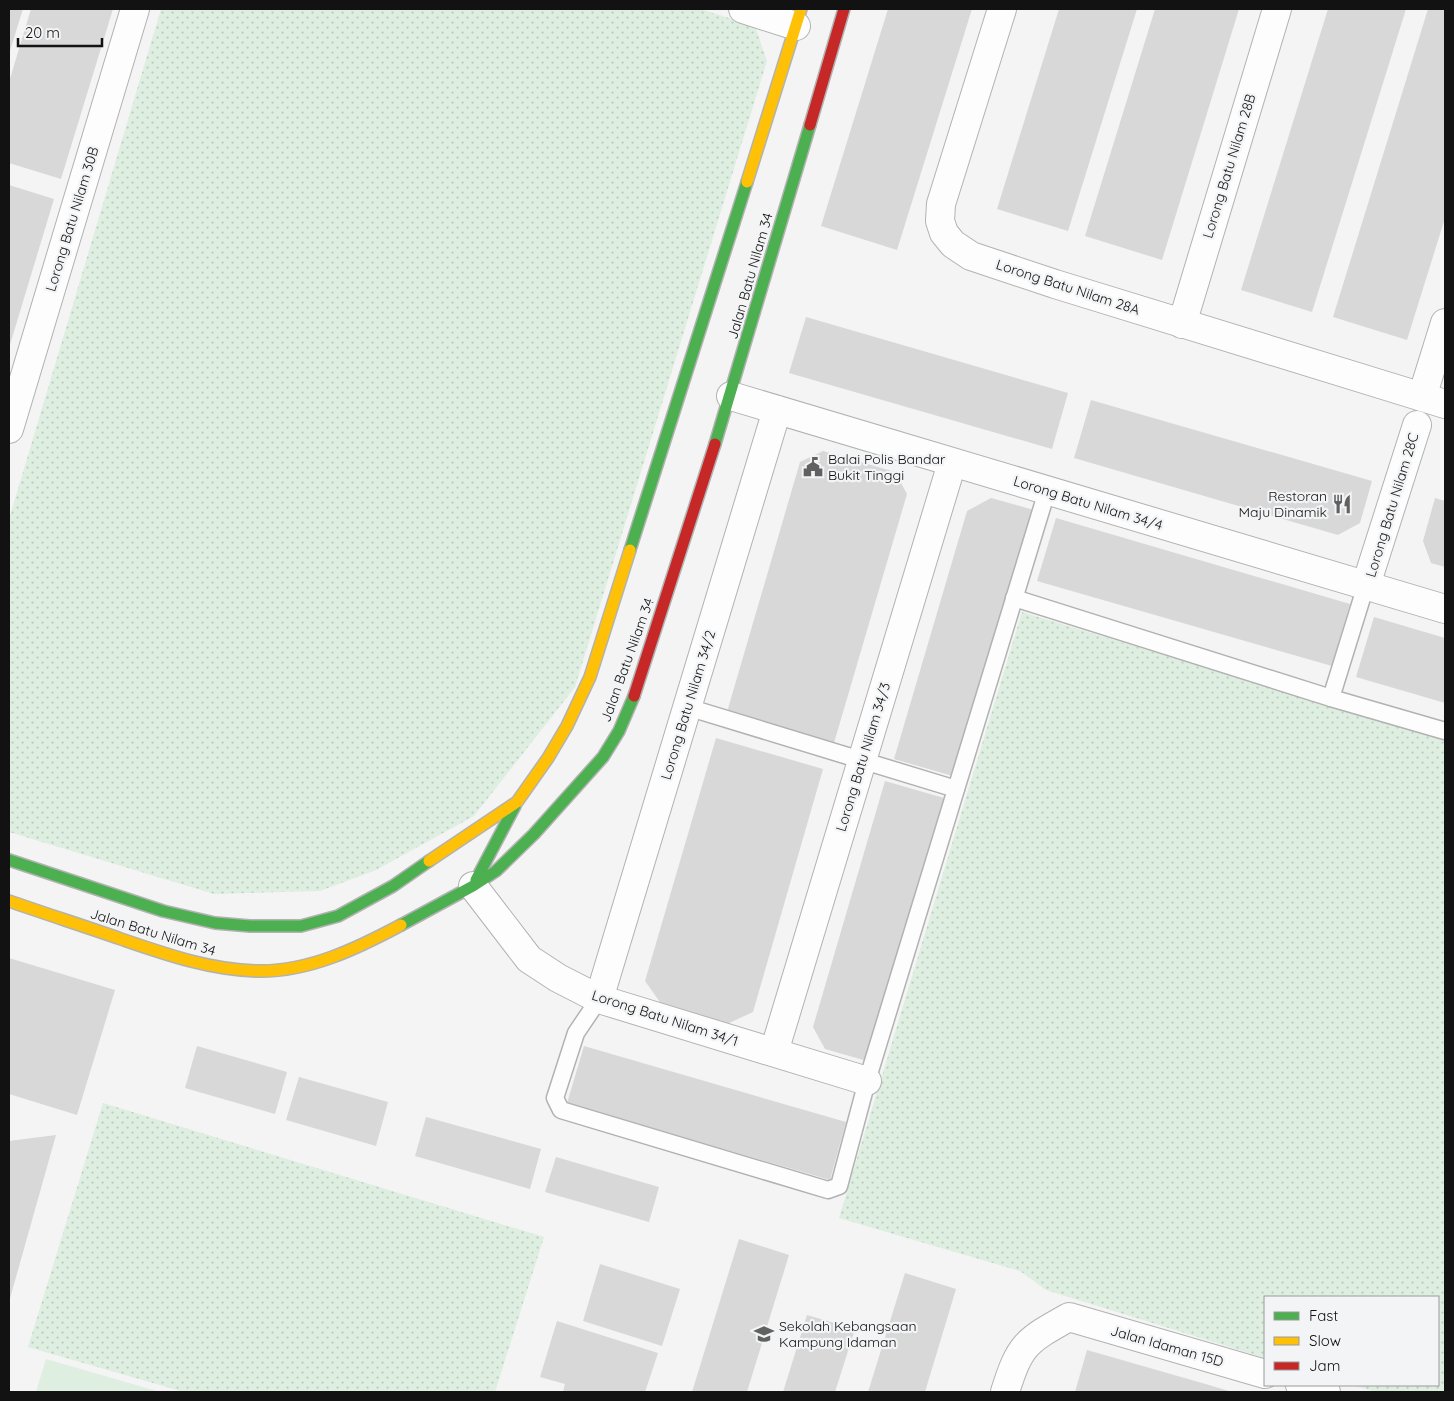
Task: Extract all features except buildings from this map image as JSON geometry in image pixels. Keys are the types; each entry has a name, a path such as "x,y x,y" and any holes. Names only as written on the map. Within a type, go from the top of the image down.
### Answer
{"street":[{"name":"Lorong Batu Nilam 30B","path":"9,429 135,9"},
{"path":"743,9 803,24"},
{"name":"Jalan Batu Nilam 34","path":"9,900 153,950 203,965 258,971 288,968 323,960 362,946 460,886 496,871 534,834 603,756 619,731 633,698 731,396 844,9"},
{"name":"Lorong Batu Nilam 28A","path":"1002,9 941,204 940,221 944,233 953,244 971,256 1182,324 1434,401"},
{"name":"Lorong Batu Nilam 28B","path":"1182,324 1277,9"},
{"name":"Jalan Batu Nilam 34","path":"9,860 163,911 216,923 250,926 301,926 338,916 393,886 517,802 532,785 577,709 590,677 803,24"},
{"path":"814,59 824,76"},
{"path":"1434,401 1445,323"},
{"name":"Lorong Batu Nilam 34/4","path":"731,396 1445,609"},
{"name":"Lorong Batu Nilam 34/2","path":"599,999 777,410"},
{"name":"Lorong Batu Nilam 28C","path":"1366,585 1417,424"},
{"name":"Lorong Batu Nilam 34/3","path":"774,1052 952,463"},
{"path":"460,886 517,802"},
{"path":"393,886 412,886"},
{"name":"Lorong Batu Nilam 34/1","path":"460,886 529,959 558,978 599,999 867,1081"},
{"name":"Jalan Idaman 15D","path":"1006,1392 1020,1353 1029,1341 1069,1317 1264,1374"},
{"path":"1304,1386 1326,1392"}],"lane":[{"path":"599,999 576,1033 555,1098 561,1110 828,1190 839,1186 867,1081 1047,490"},
{"path":"1332,698 1366,585"},
{"path":"1014,598 1332,698 1445,731"},
{"path":"687,707 956,788"}],"green space":[{"path":"161,9 700,9 755,26 767,61 575,687 474,816 376,870 320,891 214,894 9,832 9,519"},
{"path":"1022,612 1445,740 1445,1392 1376,1392 1355,1386 1439,1386 1439,1296 1264,1296 1264,1358 1046,1290 1020,1271 839,1218"},
{"path":"103,1103 544,1237 495,1392 184,1392 28,1347"},
{"path":"46,1359 160,1392 36,1392"}],"traffic: fast":[{"path":"715,444 810,125"},
{"path":"630,550 747,182"},
{"path":"401,925 473,886 496,871 534,834 603,757 619,731 634,696"},
{"path":"476,880 515,806"},
{"path":"9,860 163,911 215,923 250,926 301,926 338,916 393,886 429,861"}],"traffic: slow":[{"path":"747,182 801,9"},
{"path":"429,861 517,802 548,758 567,726 590,677 630,550"},
{"path":"9,901 171,955 223,968 240,970 277,970 314,963 350,950 401,925"}],"traffic: jam":[{"path":"810,125 844,9"},
{"path":"634,696 715,444"}],"place":[{"name":"Balai Polis Bandar Bukit Tinggi","path":"813,467"},
{"name":"Restoran Maju Dinamik","path":"1342,504"},
{"name":"Sekolah Kebangsaan Kampung Idaman","path":"764,1334"}]}
